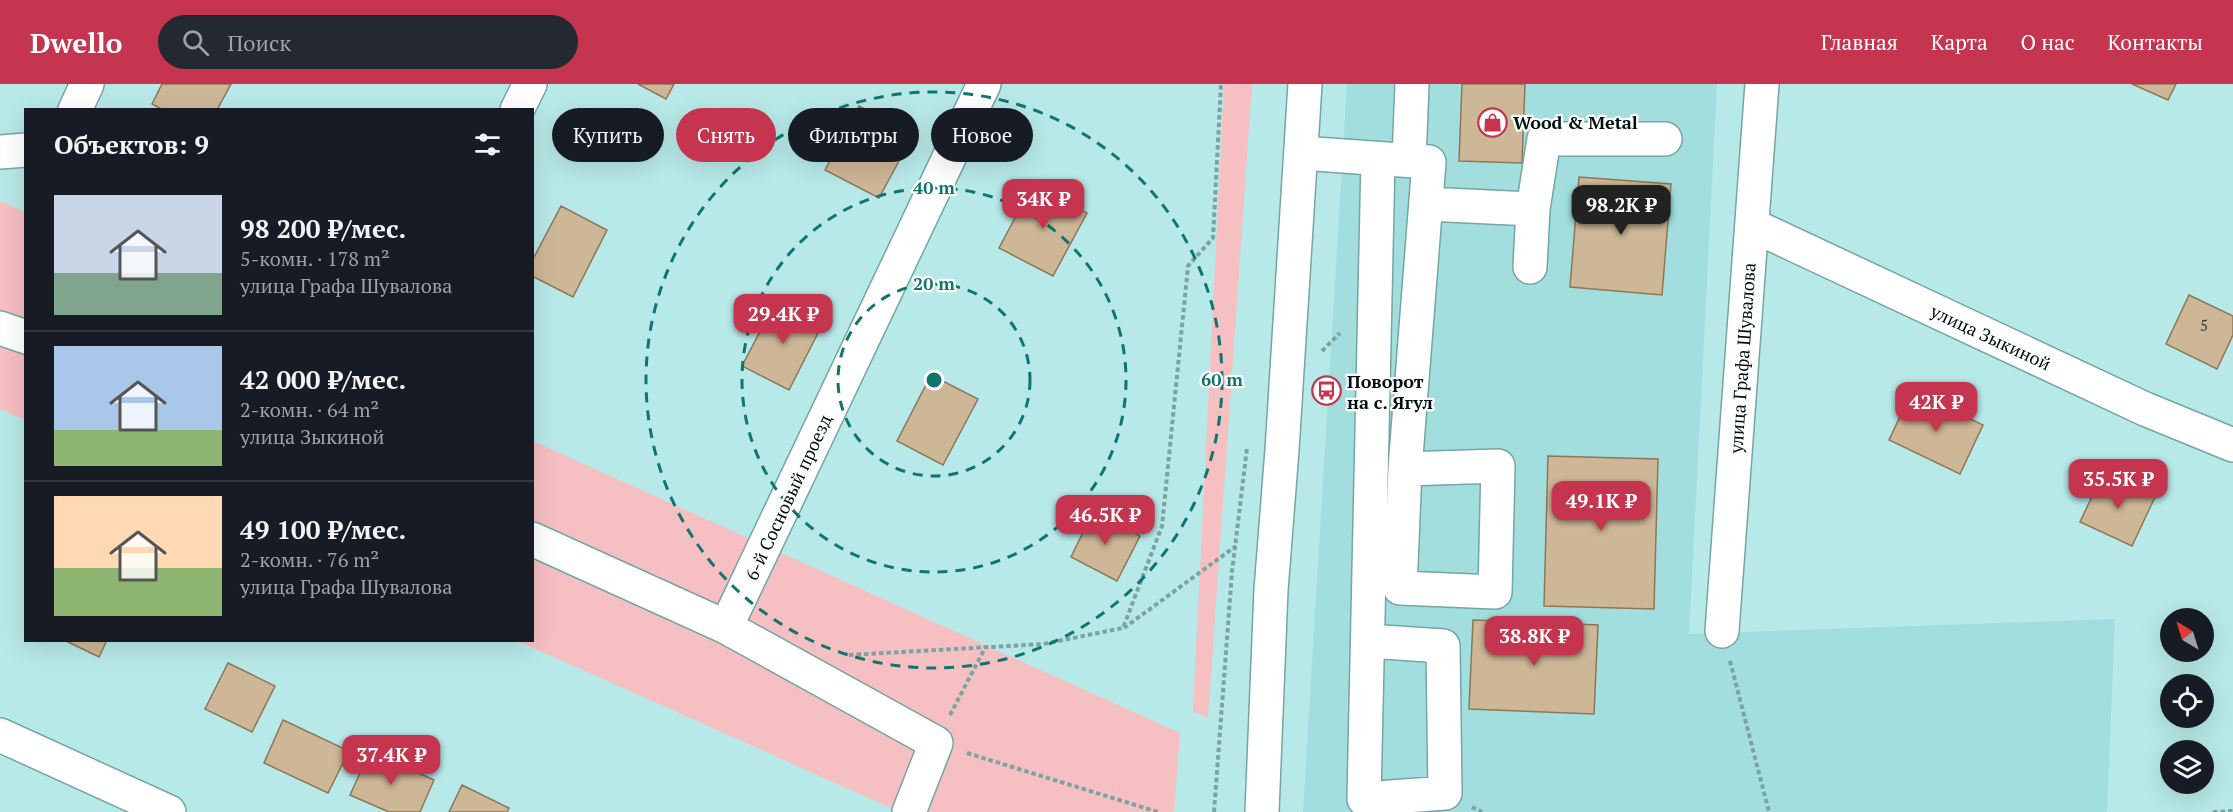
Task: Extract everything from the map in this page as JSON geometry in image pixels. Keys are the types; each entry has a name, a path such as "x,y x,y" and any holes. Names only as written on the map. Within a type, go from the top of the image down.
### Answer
{"street":[{"path":"76,108 87,84"},
{"path":"518,108 530,84"},
{"name":"6-й Сосновый проезд","path":"726,627 984,84"},
{"path":"1262,812 1270,590 1305,84"},
{"path":"1368,641 1443,646 1445,794 1364,799 1368,641 1393,159 1412,84"},
{"name":"улица Графа Шувалова","path":"1722,631 1762,84"},
{"path":"1530,267 1533,209 1544,139 1665,139"},
{"path":"0,152 24,150"},
{"path":"1301,153 1429,162 1405,469 1400,588 1495,592 1498,466 1405,469"},
{"path":"1426,204 1533,209"},
{"name":"улица Зыкиной","path":"1752,225 2145,409 2233,446"},
{"path":"0,328 24,336"},
{"path":"534,540 726,627 936,743 909,812"},
{"path":"0,735 169,812"}],"path":[{"path":"1124,628 1162,526 1188,266 1214,238 1221,84"},
{"path":"838,656 1043,644 1124,628 1236,546"},
{"path":"1722,631 1769,812"},
{"path":"986,648 936,743 1158,812"},
{"path":"2213,812 2233,811"}],"shaded area":[{"path":"1224,84 1252,84 1208,718 1193,711"},
{"path":"1347,84 1717,84 1689,634 2115,619 2107,812 1303,812"},
{"path":"0,201 24,212 24,420 0,409"},
{"path":"534,441 1180,733 1174,812 900,812 520,642 534,642"}],"building":[{"path":"162,84 231,84 218,108 159,108 152,104"},
{"path":"638,84 674,84 666,99"},
{"name":"Wood & Metal","path":"1462,84 1525,84 1522,163 1459,161"},
{"path":"2132,84 2176,84 2168,100"},
{"path":"829,162 898,162 879,198 825,170"},
{"path":"1579,177 1671,184 1662,295 1570,287"},
{"path":"1033,184 1087,213 1053,276 999,248"},
{"path":"561,206 607,230 573,297 534,277 534,257"},
{"path":"2189,295 2233,316 2233,335 2217,369 2166,344"},
{"path":"777,299 823,323 789,390 742,366"},
{"path":"931,375 978,399 943,465 897,441"},
{"path":"1912,391 1983,425 1960,474 1889,440"},
{"path":"1548,456 1658,459 1654,609 1544,606"},
{"path":"2103,473 2155,497 2132,546 2080,522"},
{"path":"1093,512 1140,536 1117,581 1071,557"},
{"path":"1473,620 1598,625 1594,714 1469,709"},
{"path":"68,642 106,642 99,657"},
{"path":"228,663 275,686 252,732 205,709"},
{"path":"283,720 349,751 328,793 264,763"},
{"path":"370,751 434,780 420,812 389,812 350,795"},
{"path":"462,785 509,808 507,812 449,812"}],"place":[{"name":"Wood & Metal","path":"1492,122"},
{"name":"Поворот на с. Ягул","path":"1326,391"}]}
